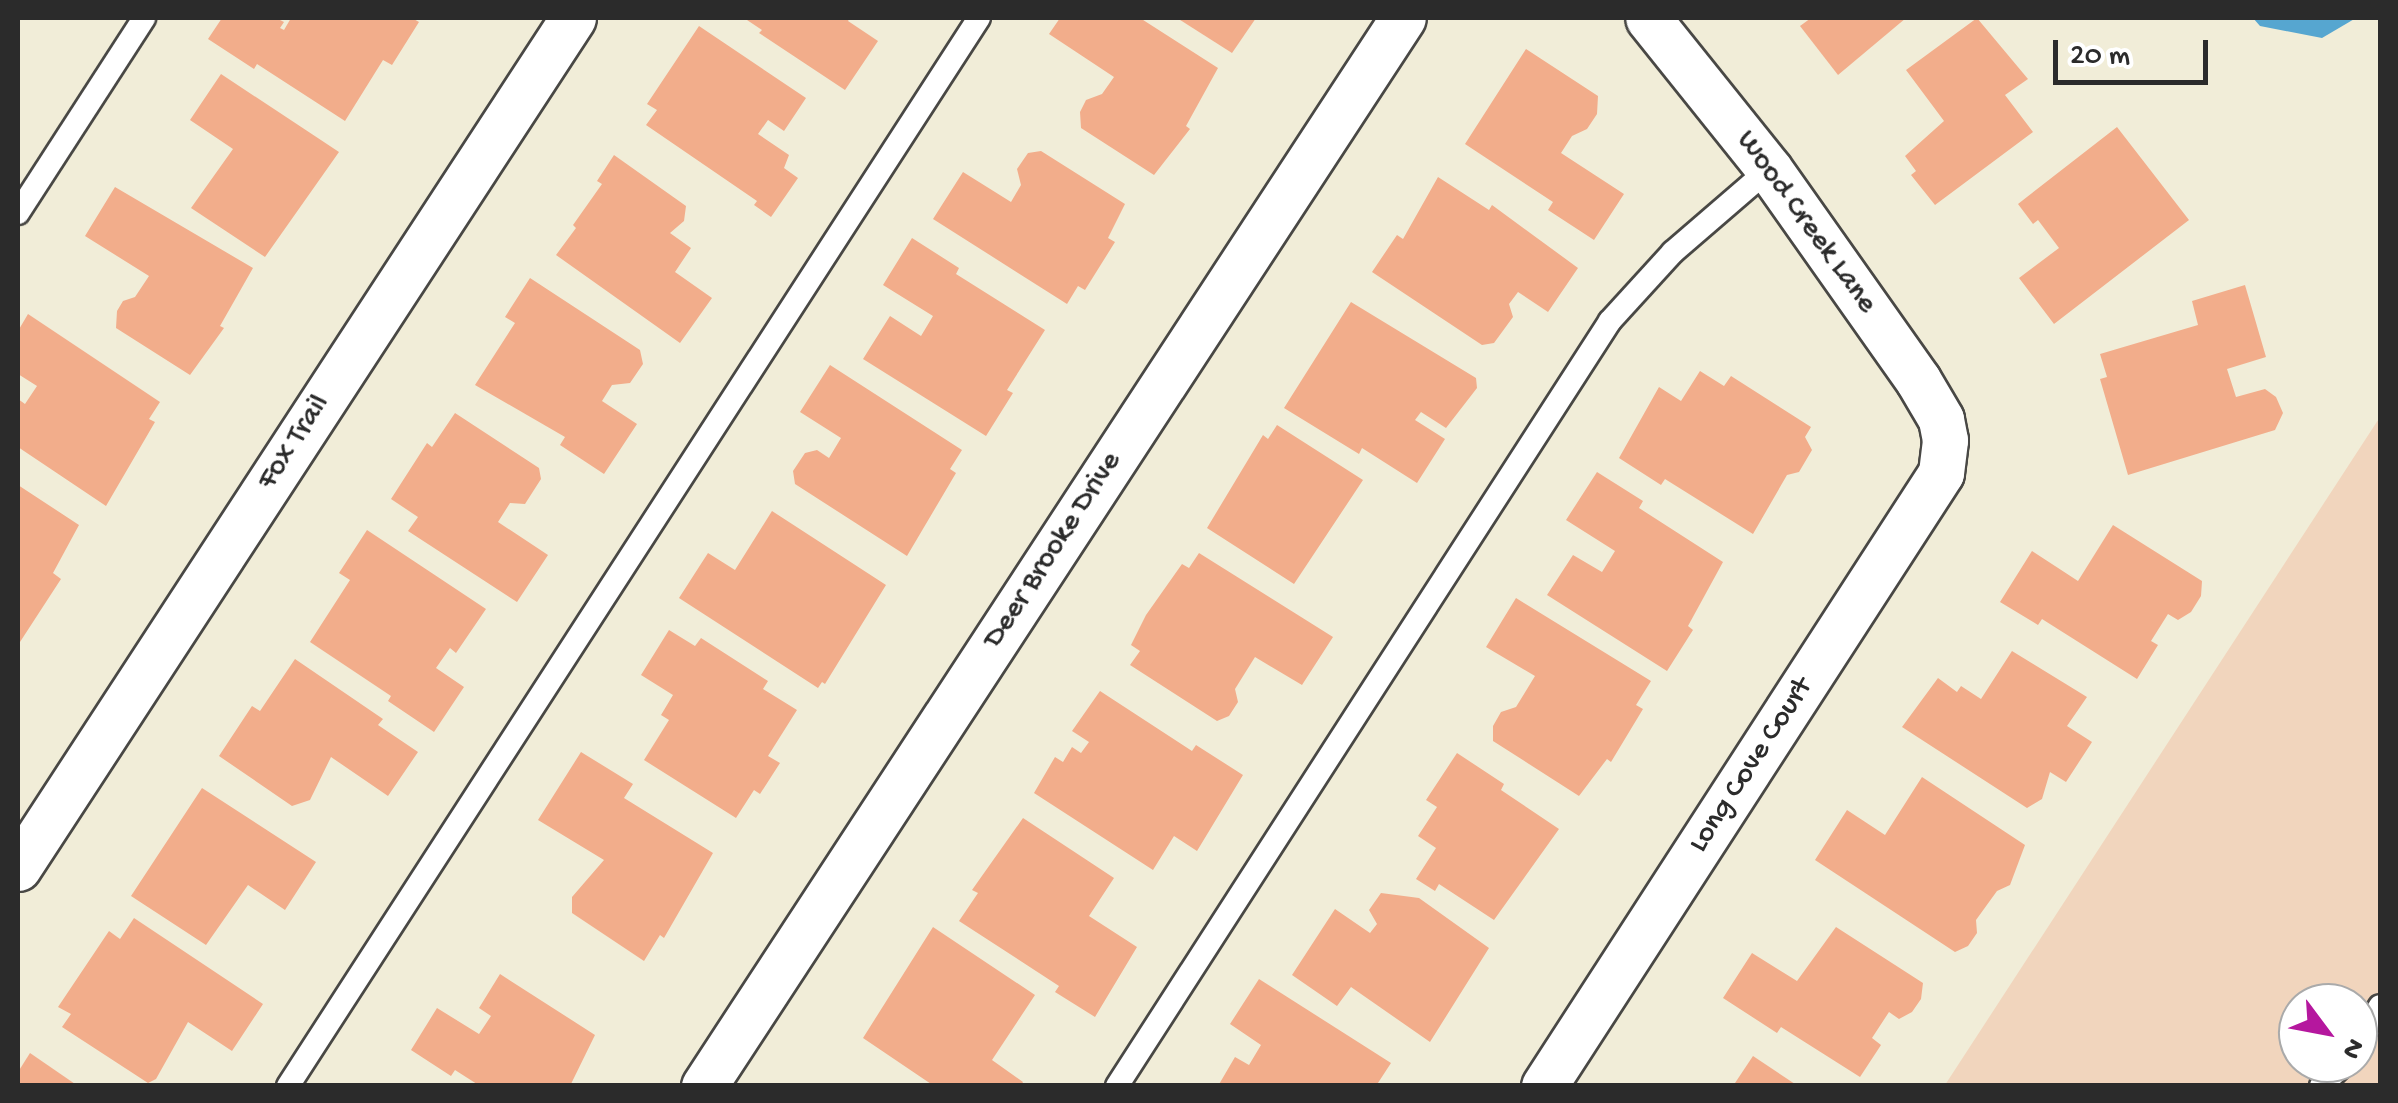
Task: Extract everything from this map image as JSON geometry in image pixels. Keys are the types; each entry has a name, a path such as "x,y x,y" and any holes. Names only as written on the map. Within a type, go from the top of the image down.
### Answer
{"street":[{"name":"Fox Trail","path":"18,868 573,18"},
{"name":"Deer Brooke Drive","path":"704,1086 1403,18"},
{"name":"Wood Creek Lane","path":"1648,18 1769,169 1918,380 1941,419 1945,440"},
{"name":"Long Cove Court","path":"1544,1086 1933,487 1941,473 1945,440"}],"lane":[{"path":"18,213 144,18"},
{"path":"288,1086 979,18"},
{"path":"1117,1086 1610,321 1673,252 1769,169"}],"shaded area":[{"path":"2380,417 2380,1085 1945,1085"}],"water":[{"path":"2253,18 2356,18 2322,38 2260,26"}],"building":[{"path":"222,18 276,18 284,22 280,28 284,30 291,18 412,18 419,22 392,65 383,60 345,121 257,64 254,69 208,39"},
{"path":"744,18 850,18 848,21 878,41 845,90 759,33 762,30"},
{"path":"1060,18 1140,18 1218,68 1186,126 1190,129 1154,175 1081,128 1080,112 1086,100 1102,94 1114,77 1049,34"},
{"path":"1177,18 1256,18 1232,53"},
{"path":"1811,18 1906,18 1838,75 1800,26"},
{"path":"1977,18 2028,79 2005,95 2033,132 1935,205 1911,175 1916,171 1905,156 1944,121 1906,70"},
{"path":"699,26 806,98 784,131 768,120 758,134 789,155 784,168 798,178 771,217 754,205 757,201 646,125 657,110 647,104"},
{"path":"1526,49 1598,96 1597,114 1587,129 1572,136 1561,153 1624,194 1594,240 1548,210 1553,202 1465,144"},
{"path":"221,74 339,152 265,257 191,208 233,149 190,120"},
{"path":"2117,127 2189,220 2054,324 2019,278 2059,248 2038,220 2033,224 2018,204"},
{"path":"1041,151 1125,204 1108,238 1115,242 1085,290 1078,286 1067,304 933,219 963,172 1011,202 1021,185 1017,169 1028,153"},
{"path":"614,155 686,206 684,221 670,233 691,248 675,272 712,298 680,343 556,255 602,184 597,181"},
{"path":"1438,177 1489,210 1492,205 1578,268 1548,312 1518,292 1509,304 1513,317 1494,343 1482,345 1372,272 1397,235 1403,239"},
{"path":"115,187 253,268 220,326 224,328 190,375 116,328 117,311 123,301 135,297 149,276 85,236"},
{"path":"912,238 959,268 956,274 1045,330 1007,390 1013,393 986,436 863,359 890,316 921,336 933,316 883,285"},
{"path":"530,278 640,350 643,364 630,383 612,385 602,401 637,424 604,474 560,445 565,437 475,385 515,323 505,317"},
{"path":"2245,285 2266,357 2227,369 2236,397 2265,389 2276,397 2283,413 2275,430 2128,475 2100,379 2107,377 2100,354 2198,325 2192,301"},
{"path":"1351,302 1476,378 1477,388 1446,428 1421,412 1415,420 1445,439 1417,483 1362,448 1359,454 1284,408"},
{"path":"28,314 160,402 149,419 155,422 106,506 18,447 18,399 25,404 37,386 18,374 18,331"},
{"path":"830,365 962,450 950,469 956,473 907,556 795,484 793,471 805,453 817,450 829,458 841,438 800,412"},
{"path":"1700,371 1724,386 1731,376 1811,427 1805,437 1812,450 1799,472 1787,475 1753,534 1665,479 1661,485 1619,458 1659,387 1681,401"},
{"path":"455,413 539,468 541,479 525,504 510,503 498,522 548,555 517,602 408,531 418,517 391,499 427,443 432,447"},
{"path":"1277,425 1363,480 1294,584 1207,528 1263,435 1268,439"},
{"path":"1597,472 1643,501 1639,508 1723,562 1688,626 1693,630 1667,671 1547,595 1573,555 1602,572 1615,551 1566,520"},
{"path":"18,485 79,525 53,573 61,579 20,642"},
{"path":"772,511 886,585 825,684 822,682 818,688 679,598 708,553 735,570"},
{"path":"2113,525 2202,581 2201,596 2191,612 2178,620 2168,614 2151,641 2158,645 2137,679 2042,619 2038,625 2000,602 2032,551 2078,581"},
{"path":"367,530 486,609 456,653 450,648 436,668 464,687 434,732 388,701 391,696 310,642 350,580 339,573"},
{"path":"1199,553 1333,637 1302,685 1255,657 1235,689 1238,702 1229,716 1217,721 1130,665 1140,651 1131,645 1146,615 1182,564 1189,568"},
{"path":"1516,598 1651,681 1636,705 1643,709 1611,762 1607,759 1579,796 1493,741 1493,726 1501,712 1516,707 1535,676 1486,647"},
{"path":"669,630 695,646 701,638 768,681 763,689 797,710 768,756 780,763 760,794 754,790 736,818 644,760 669,720 661,715 673,695 641,675"},
{"path":"2012,651 2087,697 2067,726 2092,742 2066,782 2050,772 2042,799 2027,808 1902,727 1938,678 1957,692 1961,686 1981,699"},
{"path":"295,659 383,719 378,725 418,752 388,796 331,757 310,800 292,806 219,756 252,706 260,711"},
{"path":"1100,691 1192,751 1196,745 1243,775 1197,851 1174,836 1153,870 1034,793 1055,757 1063,762 1072,747 1081,753 1089,742 1072,731"},
{"path":"581,752 633,784 624,798 713,853 664,938 660,935 644,961 572,913 572,897 604,860 538,820"},
{"path":"1457,753 1504,784 1501,790 1559,829 1494,920 1439,884 1435,891 1416,879 1436,848 1418,836 1437,807 1426,800"},
{"path":"1922,777 2025,845 2010,885 1997,891 1976,920 1977,933 1968,946 1955,952 1815,860 1847,810 1885,835"},
{"path":"202,788 316,862 285,910 248,885 206,945 131,896"},
{"path":"1023,818 1114,878 1089,916 1137,947 1095,1017 1055,992 1059,986 959,921 978,893 972,890"},
{"path":"1381,893 1419,898 1489,948 1430,1042 1351,987 1337,1006 1292,975 1335,909 1370,933 1377,924 1369,910"},
{"path":"134,918 263,1004 232,1051 188,1022 156,1079 148,1083 62,1027 71,1014 58,1007 109,931 120,939"},
{"path":"933,927 1035,995 992,1060 1023,1082 1021,1086 934,1086 863,1038"},
{"path":"1836,927 1923,983 1921,999 1912,1012 1899,1019 1889,1012 1872,1038 1881,1045 1860,1077 1781,1027 1777,1033 1723,998 1752,953 1797,981"},
{"path":"500,974 595,1035 570,1086 480,1086 455,1070 451,1076 411,1050 437,1008 479,1034 491,1016 479,1008"},
{"path":"1259,979 1391,1063 1376,1086 1218,1086 1235,1057 1249,1065 1261,1045 1230,1024"},
{"path":"30,1053 78,1086 18,1086 18,1072"},
{"path":"1753,1056 1798,1086 1733,1086"}]}
